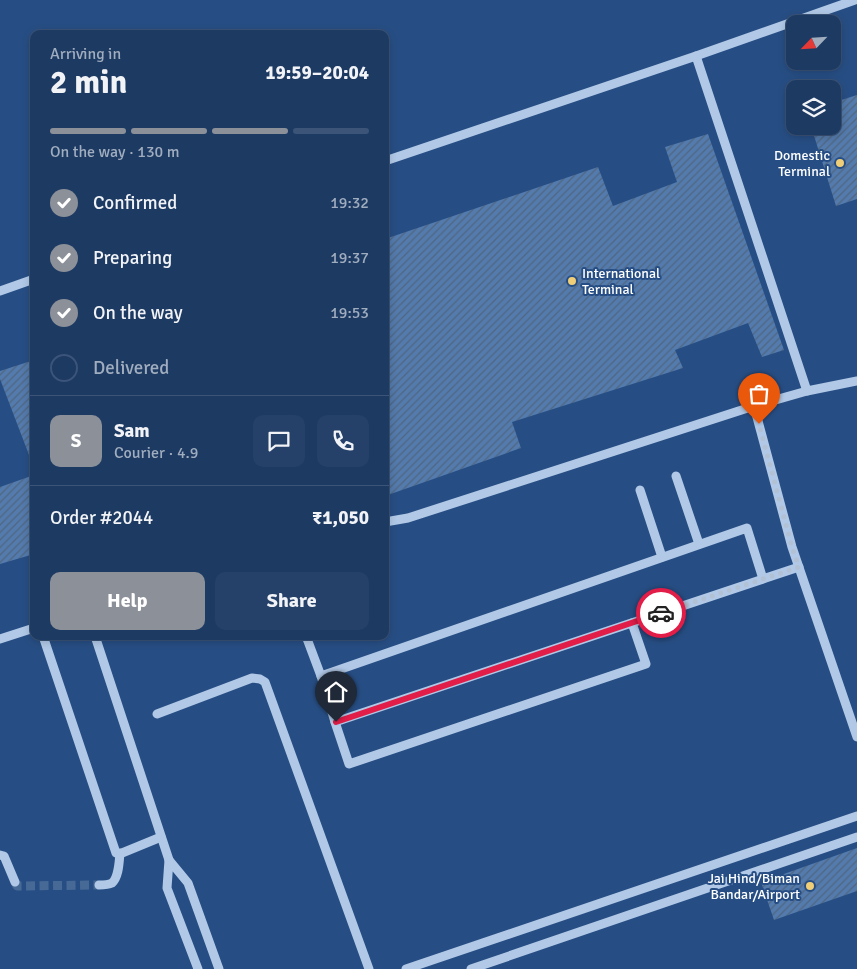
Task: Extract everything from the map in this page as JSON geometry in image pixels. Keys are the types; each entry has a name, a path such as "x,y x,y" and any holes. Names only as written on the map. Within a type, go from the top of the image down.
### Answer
{"lane":[{"path":"389,160 855,0"},
{"path":"696,56 807,391"},
{"path":"0,290 30,280"},
{"path":"389,521 408,518 754,406 807,391 857,381"},
{"path":"754,406 792,547 857,737"},
{"path":"676,476 699,544"},
{"path":"640,490 662,557"},
{"path":"321,676 747,528 763,579"},
{"path":"336,722 799,567"},
{"path":"308,640 349,764 646,664 632,623"},
{"path":"0,639 30,629"},
{"path":"43,640 116,853 161,837"},
{"path":"95,640 169,860 188,883 219,969"},
{"path":"157,714 252,678 265,682 369,969"},
{"path":"406,969 857,816"},
{"path":"470,969 857,837"},
{"path":"98,885 106,885 114,881 118,872 120,853"},
{"path":"0,855 4,856 14,882"},
{"path":"169,860 167,888 198,969"}],"building":[{"name":"Domestic Terminal","path":"857,95 857,199 836,206 814,135 841,135 841,100"},
{"name":"International Terminal","path":"708,134 784,350 762,357 748,323 675,350 683,368 512,422 521,448 389,495 389,238 598,167 613,206 677,182 665,147"},
{"path":"30,361 30,458 0,379 0,371"},
{"path":"30,476 30,555 0,564 0,487"},
{"name":"Jai Hind/Biman Bandar/Airport","path":"857,848 857,891 774,920 761,882"}],"tunnel":[{"path":"15,882 17,886 99,885"}],"way so far":[{"path":"661,613 799,567 759,424"}],"place":[{"name":"Domestic Terminal","path":"840,163"},
{"name":"International Terminal","path":"572,281"},
{"name":"Jai Hind/Biman Bandar/Airport","path":"810,886"}],"route":[{"path":"336,722 661,613"}]}
